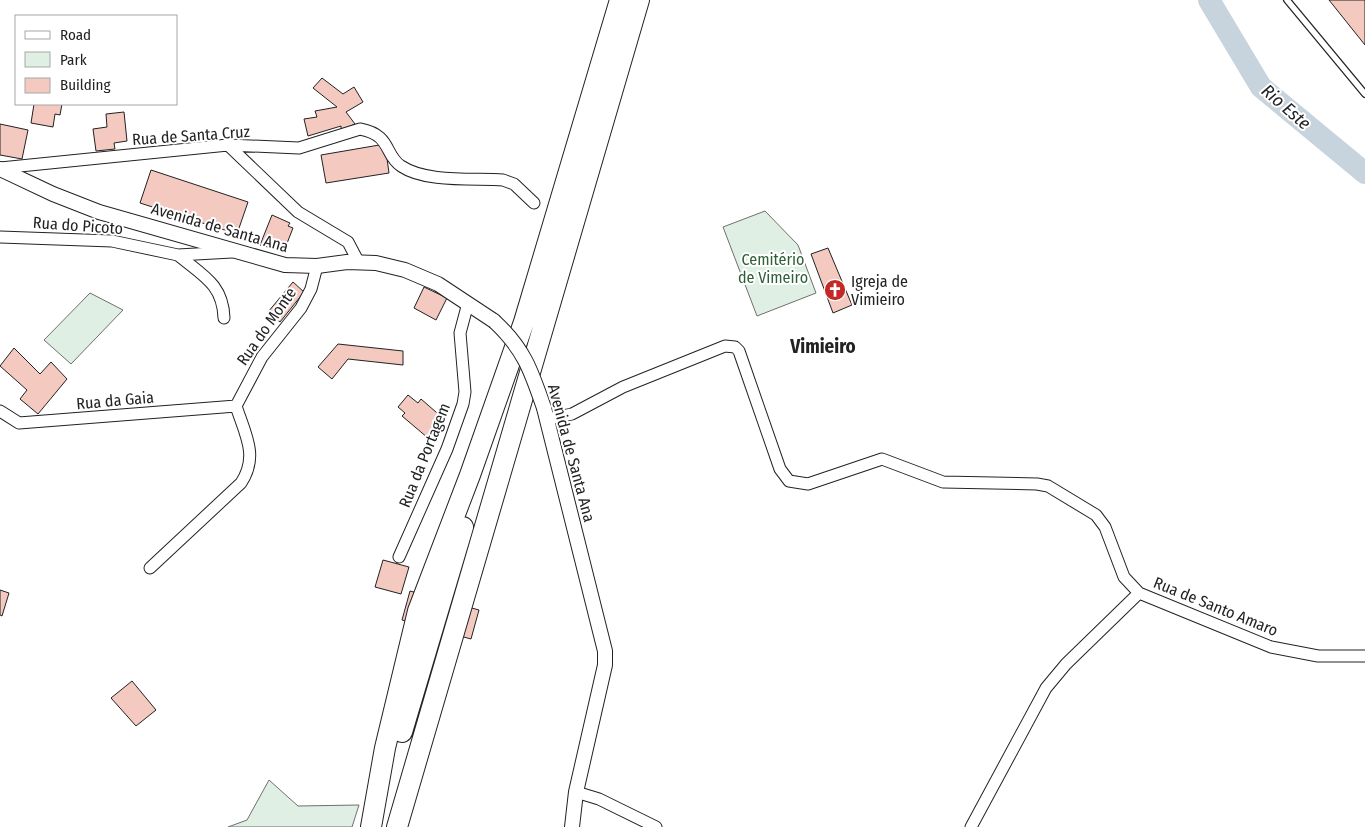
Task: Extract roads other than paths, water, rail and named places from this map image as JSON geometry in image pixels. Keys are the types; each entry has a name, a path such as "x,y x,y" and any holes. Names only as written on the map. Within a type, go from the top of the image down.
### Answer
{"highway":[{"path":"372,827 385,748 418,611 470,475 524,322 620,0"},
{"path":"397,827 639,0"}],"street":[{"name":"Rua de Santa Cruz","path":"0,169 228,145 299,148 364,130 384,140 396,162 412,171 429,176 503,180 514,184 534,203"},
{"path":"228,145 298,212 348,242 359,263"},
{"name":"Avenida de Santa Ana","path":"0,169 52,194 99,212 285,265 317,266 376,263 405,270 438,284 468,303 494,321 510,337 528,363 546,413 605,651 605,665 576,792 572,827"},
{"name":"Rua do Picoto","path":"0,236 112,241 178,255 242,252"},
{"path":"178,255 219,291 223,300 224,318"},
{"name":"Rua do Monte","path":"236,406 262,357 301,308 312,289 317,266"},
{"name":"Rua da Portagem","path":"400,557 447,449 463,404 465,392 460,333 468,303"},
{"name":"Rua de Santo Amaro","path":"546,413 572,414 623,387 726,346 731,346 739,351 780,469 788,481 808,484 882,459 943,482 1036,484 1048,486 1096,516 1105,527 1124,577 1139,593 1271,647 1318,656 1365,656"},
{"path":"150,568 241,483 246,476 251,461 250,450 236,406"},
{"name":"Rua da Gaia","path":"0,411 19,423 236,406"},
{"path":"971,827 1046,688 1066,664 1139,593"},
{"path":"576,792 599,799 656,827"}],"lane":[{"path":"1287,0 1365,94"}],"waterway":[{"name":"Rio Este","path":"1209,0 1261,87 1365,173"}],"place":[{"name":"Igreja de Vimieiro","path":"835,290"}],"district":[{"name":"Vimieiro","path":"823,346"}],"park label":[{"name":"Cemitério de Vimeiro","path":"773,268"}]}
